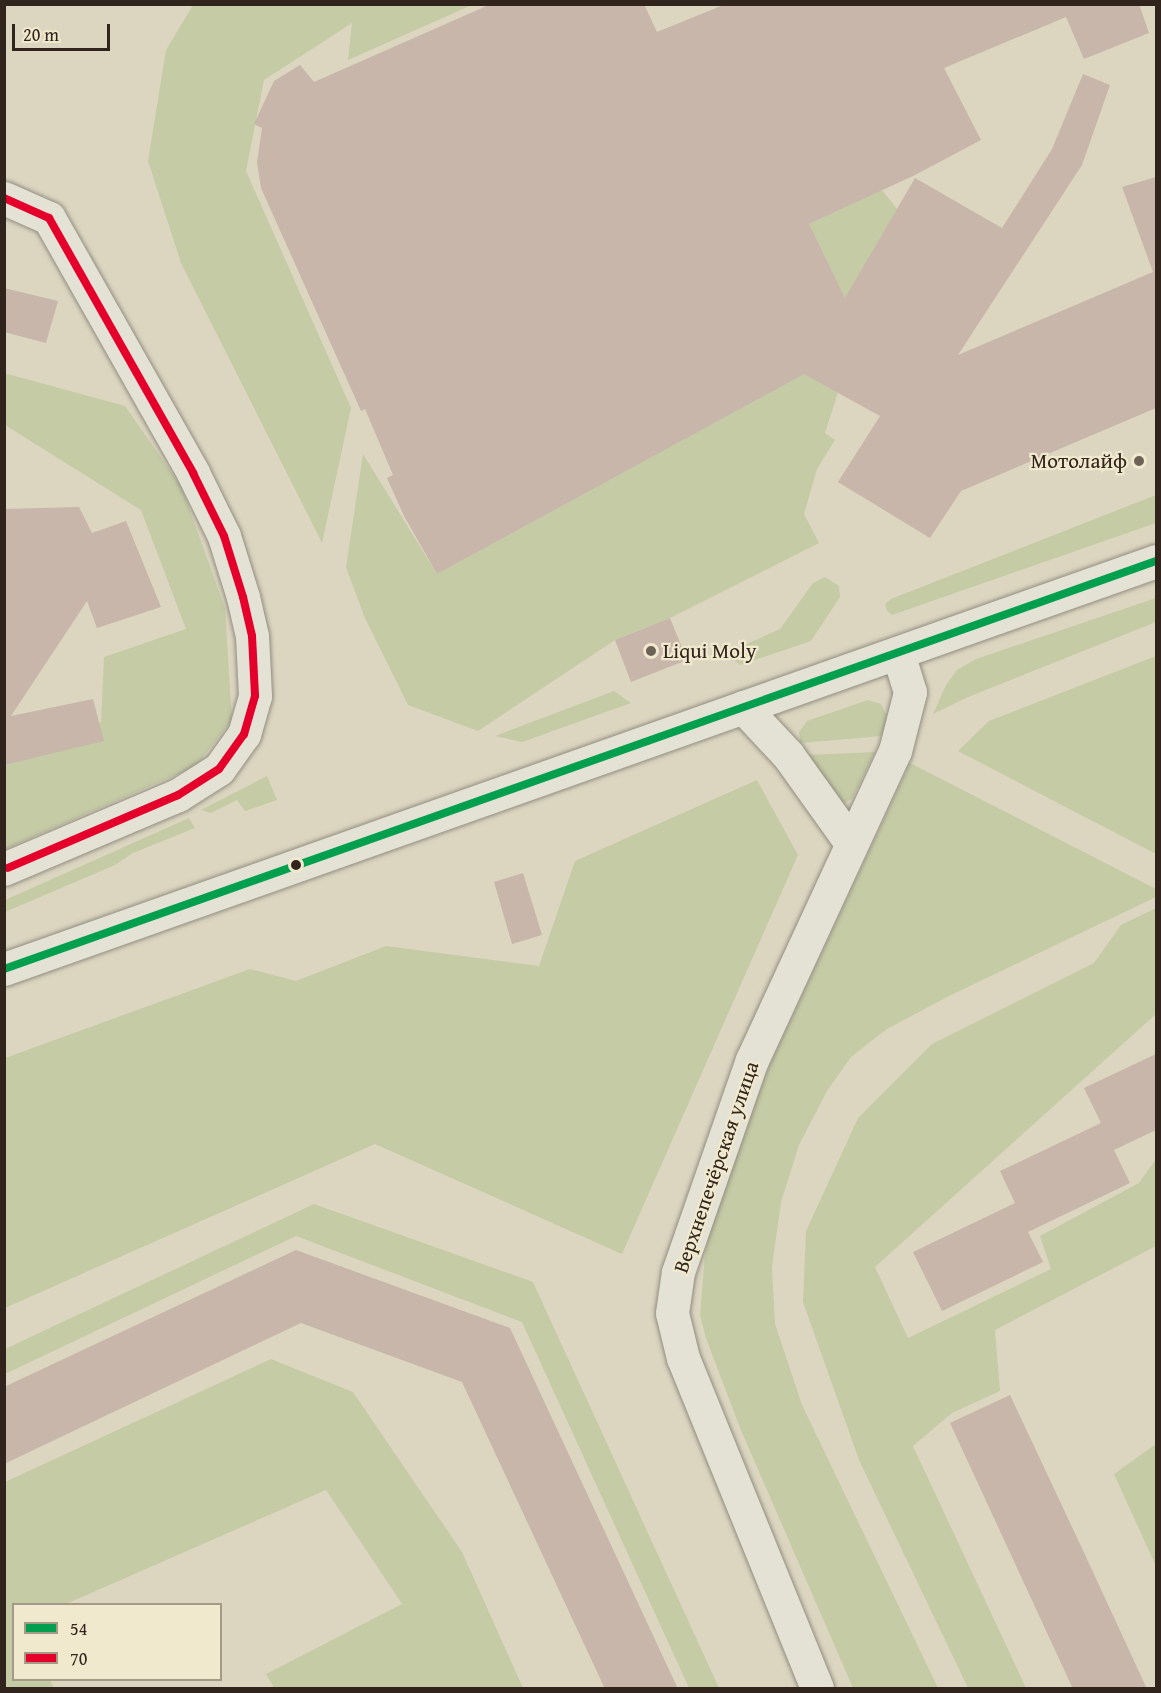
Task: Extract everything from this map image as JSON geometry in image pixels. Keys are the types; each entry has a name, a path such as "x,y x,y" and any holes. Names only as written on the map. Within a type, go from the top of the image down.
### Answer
{"street":[{"path":"4,198 49,218 193,473 224,536 243,597 252,636 255,696 244,734 219,769 178,795 4,869"},
{"path":"4,969 1156,561"},
{"name":"Верхнепечёрская улица","path":"817,1689 683,1358 672,1313 678,1272 752,1060 895,751 910,692 898,653"},
{"path":"743,707 788,755 851,843"}],"green space":[{"path":"193,5 472,5 348,60 352,23 264,80 246,171 351,408 322,543 181,263 148,161 166,50"},
{"path":"882,190 897,209 825,433 835,440 817,469 804,514 819,543 670,618 615,640 478,731 408,705 364,616 346,567 363,454 437,574 797,377 809,224"},
{"path":"4,373 125,406 181,486 225,608 232,720 196,766 5,849 5,752 101,722 104,657 186,629 141,510 5,425"},
{"path":"1156,495 1156,523 892,615 887,611 885,604 891,599"},
{"path":"825,577 839,586 840,597 811,641 740,665 734,660 733,650 780,629 813,583"},
{"path":"1156,598 1156,622 968,697 933,714 946,685 957,670 976,659"},
{"path":"1156,656 1156,854 958,751 989,721"},
{"path":"614,691 631,703 522,742 495,736"},
{"path":"868,700 881,704 888,718 883,736 800,743 799,732 807,721"},
{"path":"875,752 852,799 845,803 835,799 806,755"},
{"path":"910,763 1156,889 1156,897 949,996 887,1029 851,1057 827,1091 799,1145 781,1202 772,1267 775,1324 802,1405 938,1688 853,1688 740,1428 706,1338 700,1315 705,1254 717,1204 769,1066"},
{"path":"267,776 277,800 245,811 237,800 211,813 201,810"},
{"path":"757,780 798,855 622,1254 375,1144 5,1308 5,1058 250,969 296,981 386,946 539,966 575,861"},
{"path":"189,818 195,828 133,853 115,865 5,912 5,900"},
{"path":"1156,908 1156,1014 875,1267 908,1338 1051,1269 1040,1236 1139,1183 1156,1159 1156,1246 995,1330 1000,1391 952,1413 913,1446 1026,1688 968,1688 859,1460 803,1302 806,1231 858,1118 932,1044 1094,963 1121,925"},
{"path":"314,1204 533,1282 719,1688 689,1688 522,1322 296,1236 5,1374 5,1349"},
{"path":"271,1359 353,1392 462,1552 523,1688 274,1688 266,1674 402,1604 326,1490 68,1603 12,1603 12,1681 50,1681 54,1688 5,1688 5,1482"},
{"path":"1156,1444 1156,1566 1114,1474"}],"building":[{"path":"491,4 644,4 657,32 726,4 1139,4 1149,33 1084,59 1066,17 944,68 981,140 913,176 809,224 845,298 915,178 1002,228 1052,149 1083,74 1110,85 1082,165 958,355 1153,272 1122,187 1156,177 1156,408 961,491 930,538 838,482 880,416 804,374 437,574 404,516 387,478 393,475 365,409 361,411 261,188 257,162 262,128 254,124 274,81 300,65 314,82"},
{"path":"4,288 58,301 46,343 4,332"},
{"path":"79,507 92,533 126,521 161,607 97,628 87,601 11,716 93,699 104,741 4,765 4,509"},
{"name":"Liqui Moly","path":"670,618 687,660 631,682 615,640"},
{"path":"523,873 542,935 512,944 494,882"},
{"path":"1156,1054 1156,1130 1114,1150 1130,1183 1028,1232 1043,1262 942,1311 913,1252 1015,1203 1000,1171 1101,1123 1084,1088"},
{"path":"296,1250 510,1328 678,1689 605,1689 462,1382 301,1323 4,1464 4,1387"},
{"path":"1010,1395 1147,1689 1073,1689 950,1423"}],"transit line":[{"name":"70","path":"4,198 49,218 193,473 224,536 243,597 252,636 255,696 244,734 219,769 178,795 8,868"},
{"name":"54","path":"4,969 1156,561"}],"place":[{"name":"Мотолайф","path":"1139,461"},
{"name":"Liqui Moly","path":"651,651"}]}
